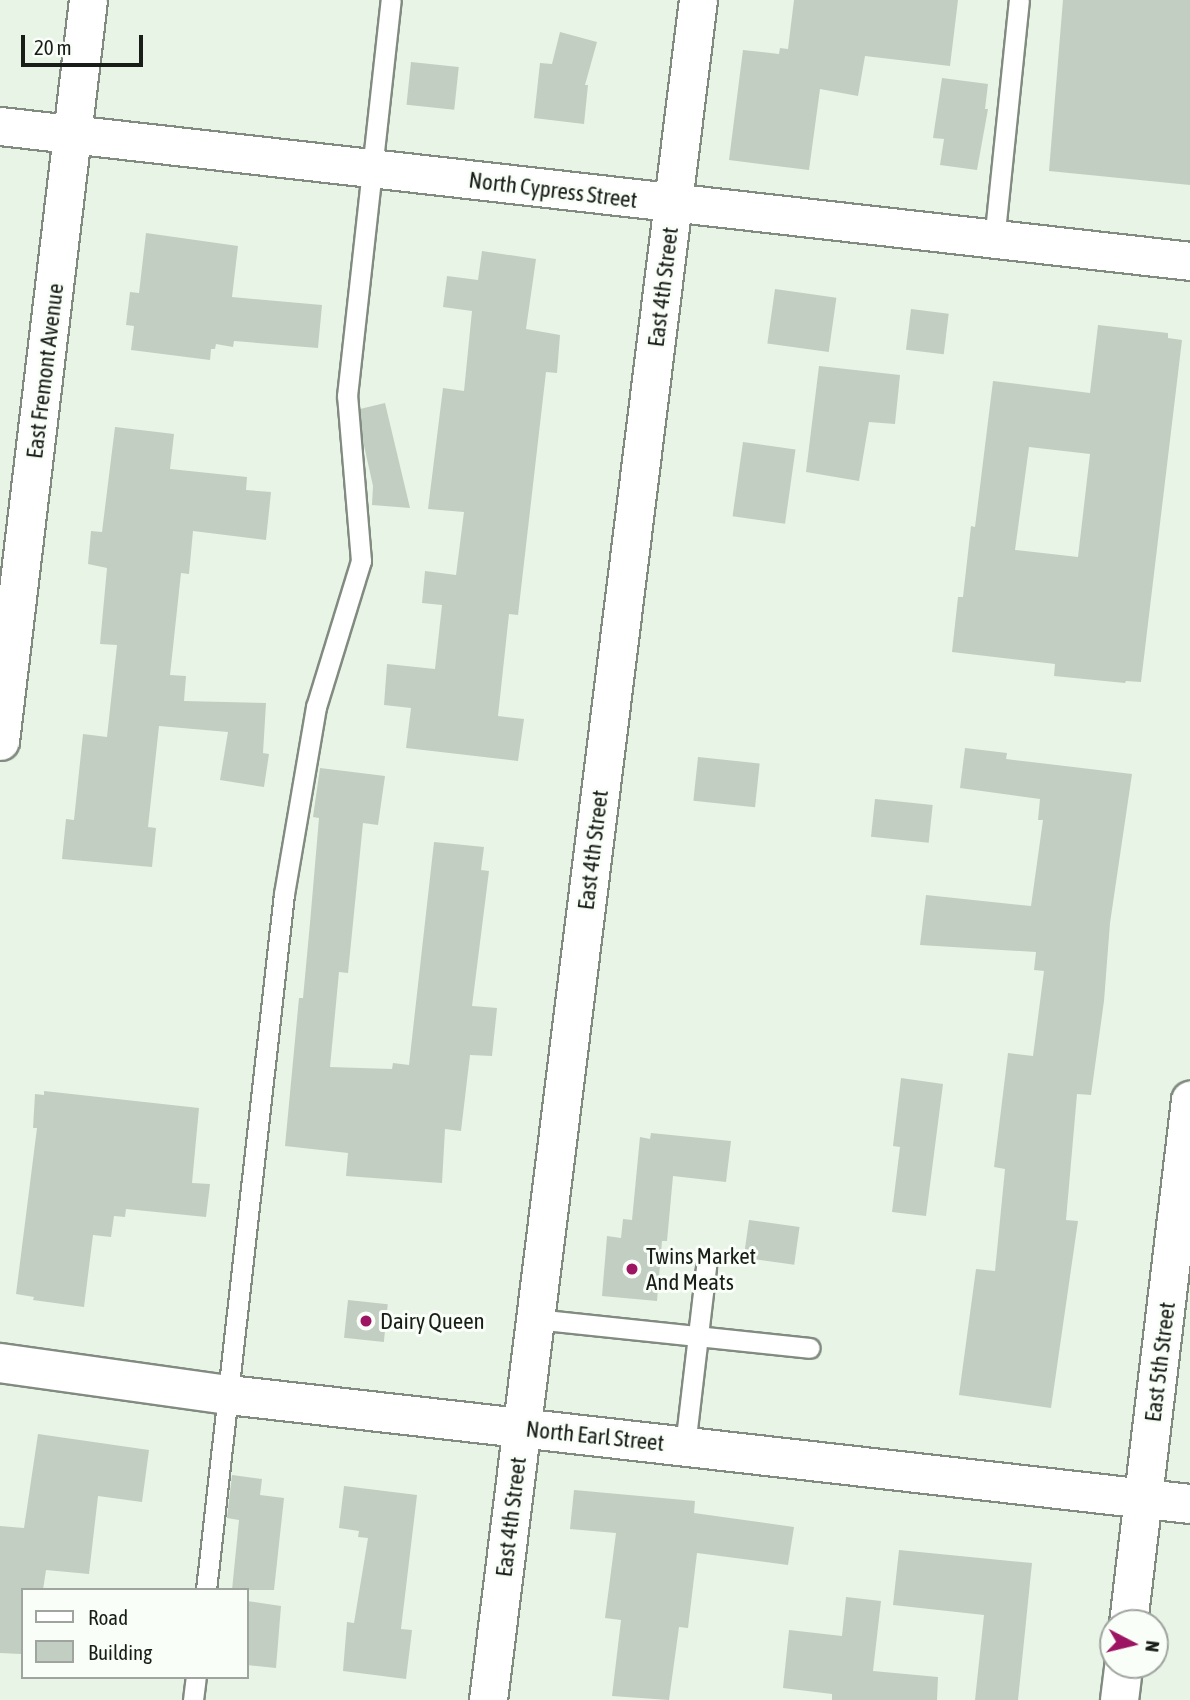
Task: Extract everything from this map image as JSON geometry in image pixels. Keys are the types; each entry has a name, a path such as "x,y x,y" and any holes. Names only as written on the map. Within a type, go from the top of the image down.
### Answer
{"street":[{"name":"East Fremont Avenue","path":"0,741 88,0"},
{"name":"East 4th Street","path":"488,1700 698,0"},
{"name":"North Cypress Street","path":"0,126 994,241 1190,261"},
{"name":"East 5th Street","path":"1130,1609 1190,1100"},
{"name":"North Earl Street","path":"0,1363 229,1395 1190,1504"},
{"path":"1119,1700 1121,1679"}],"lane":[{"path":"206,1588 284,894 316,707 361,561 346,396 391,0"},
{"path":"994,241 1019,0"},
{"path":"685,1446 706,1266"},
{"path":"535,1318 809,1348"},
{"path":"193,1700 196,1679"}],"building":[{"path":"794,0 958,0 950,66 865,56 858,96 820,89 809,170 729,160 743,50 779,54 780,48 788,49"},
{"path":"1063,0 1190,0 1190,185 1049,171"},
{"path":"560,32 597,42 585,85 588,85 584,124 534,118 540,63 552,64"},
{"path":"411,62 459,67 454,110 407,105"},
{"path":"942,78 988,84 985,109 988,109 977,170 940,165 944,139 933,138"},
{"path":"146,233 238,246 232,297 322,305 318,348 234,341 233,347 216,344 215,349 211,349 210,360 131,350 134,326 126,325 130,292 139,293"},
{"path":"482,251 536,259 526,329 560,335 557,373 546,372 518,615 509,614 498,716 524,719 518,761 406,748 411,708 384,705 387,664 435,669 442,605 422,603 425,571 456,575 464,512 428,509 443,388 464,391 472,311 443,307 447,276 478,280"},
{"path":"775,289 836,298 829,352 767,343"},
{"path":"911,309 949,314 944,354 906,350"},
{"path":"1098,325 1168,333 1168,338 1182,340 1141,682 1054,676 1055,664 952,652 958,597 963,597 971,526 975,527 993,381 1090,393","holes":["1029,447 1090,454 1078,557 1015,550"]},
{"path":"819,366 900,375 895,424 869,422 859,481 806,472"},
{"path":"385,403 410,508 372,505 373,486 363,441 360,409"},
{"path":"115,427 174,434 170,469 247,477 246,490 271,492 266,540 193,531 189,574 181,573 170,675 186,676 184,701 266,703 263,753 269,754 264,787 220,780 228,732 159,726 148,827 156,828 152,867 62,859 66,819 74,820 83,734 107,737 117,645 100,644 107,568 88,564 91,531 102,532"},
{"path":"743,442 795,449 785,524 733,516"},
{"path":"965,748 1007,753 1006,759 1132,774 1110,923 1104,1001 1091,1095 1077,1094 1066,1220 1078,1221 1051,1408 959,1395 976,1269 995,1271 1005,1169 994,1167 1008,1053 1033,1056 1044,971 1034,970 1036,952 920,945 926,895 1031,906 1043,820 1038,820 1040,799 960,788"},
{"path":"698,757 760,763 755,807 693,801"},
{"path":"320,768 385,776 378,825 363,823 348,973 339,972 330,1067 392,1069 393,1063 409,1065 434,842 484,847 481,870 489,871 472,1006 497,1008 492,1056 470,1055 461,1131 445,1129 442,1183 346,1176 348,1153 285,1146 299,998 303,998 310,923 319,818 313,817"},
{"path":"875,799 933,805 929,843 871,837"},
{"path":"901,1078 943,1084 926,1216 892,1212 900,1147 893,1146"},
{"path":"44,1091 199,1108 192,1183 210,1184 206,1217 126,1209 125,1217 114,1216 111,1237 93,1235 84,1307 33,1300 34,1297 16,1294 37,1128 33,1128 35,1094 44,1095"},
{"path":"651,1133 731,1141 726,1182 673,1176 667,1241 662,1241 657,1301 602,1296 607,1236 621,1238 623,1219 632,1220 640,1137 650,1139"},
{"path":"749,1220 800,1227 794,1265 744,1258"},
{"name":"Dairy Queen","path":"348,1300 388,1304 384,1342 344,1338"},
{"path":"38,1434 149,1450 142,1502 98,1496 89,1574 46,1570 43,1588 21,1588 21,1654 0,1653 0,1526 24,1528"},
{"path":"232,1475 262,1479 260,1495 284,1498 274,1590 232,1588 239,1520 227,1518"},
{"path":"344,1486 417,1495 401,1629 412,1630 406,1679 343,1671 347,1622 354,1623 368,1538 358,1537 359,1531 339,1528"},
{"path":"574,1490 695,1501 694,1513 794,1527 788,1565 697,1553 688,1628 679,1627 669,1700 612,1696 621,1620 605,1618 616,1533 570,1529"},
{"path":"899,1550 1032,1563 1018,1700 975,1700 984,1615 893,1605"},
{"path":"846,1597 881,1601 873,1671 938,1677 937,1700 832,1700 832,1694 783,1688 789,1630 842,1636"},
{"path":"248,1601 281,1606 276,1668 248,1665"}],"place":[{"name":"Twins Market And Meats","path":"632,1269"},
{"name":"Dairy Queen","path":"366,1321"}]}
